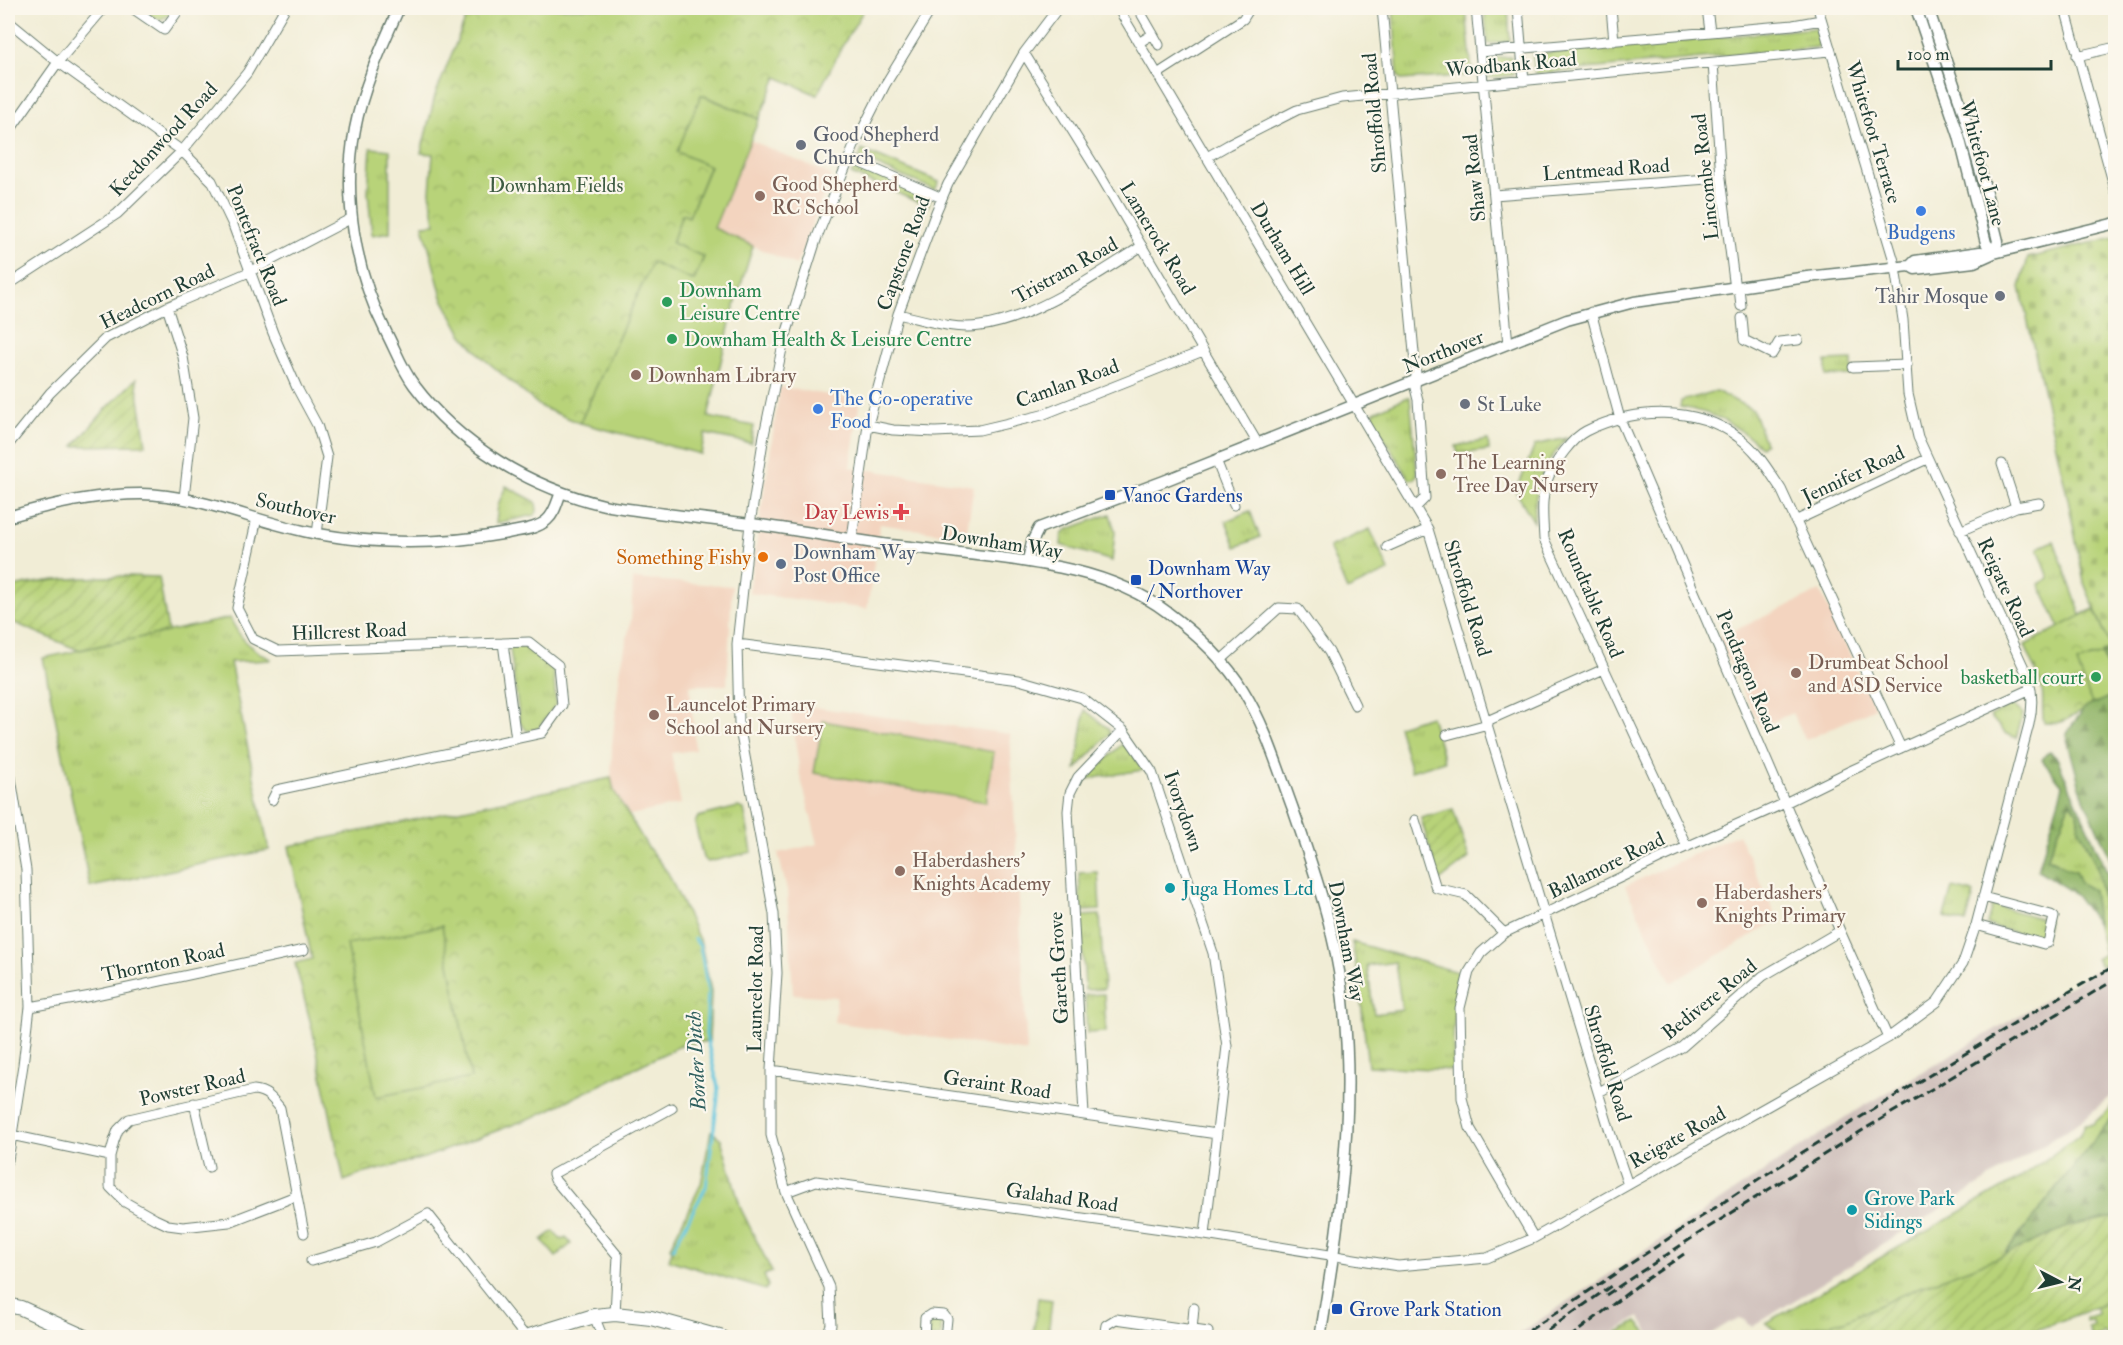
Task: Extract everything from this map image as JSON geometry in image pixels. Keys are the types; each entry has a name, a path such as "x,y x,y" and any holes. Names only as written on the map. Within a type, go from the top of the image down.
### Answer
{"main road":[{"path":"8,1305 21,1308 87,1338"},
{"path":"524,1337 594,1316 615,1314 651,1318 723,1338"}],"street":[{"path":"8,133 58,62 104,8"},
{"path":"132,8 164,30 180,8"},
{"name":"Keedonwood Road","path":"8,285 117,214 182,151 247,73 285,8"},
{"name":"Downham Way","path":"399,8 382,46 361,104 355,131 351,164 352,218 356,248 368,293 406,373 415,387 445,419 486,453 561,492 611,507 750,524 889,545 1028,560 1109,581 1147,598 1187,628 1220,661 1244,691 1270,743 1317,878 1330,926 1347,1036 1348,1087 1344,1177 1320,1338"},
{"name":"Launcelot Road","path":"825,1338 831,1325 830,1287 786,1192 771,1135 771,1070 777,973 774,914 739,724 736,644 750,524 764,435 783,344 817,237 849,158 885,85 932,8"},
{"name":"Capstone Road","path":"852,538 868,425 898,314 942,198 1023,53 1058,8"},
{"name":"Durham Hill","path":"1118,8 1159,73 1416,507"},
{"path":"1159,73 1243,19 1250,8"},
{"name":"Shroffold Road","path":"1382,8 1425,498 1416,507 1428,529 1628,1185"},
{"name":"Shaw Road","path":"1476,8 1509,344"},
{"path":"1518,8 1524,81"},
{"path":"1611,8 1614,41"},
{"path":"1707,8 1710,32"},
{"name":"Whitefoot Terrace","path":"1818,8 1895,268"},
{"name":"Whitefoot Lane","path":"1916,8 1959,136 1986,243 1994,254"},
{"name":"Whitefoot Lane","path":"1928,8 1963,111 1982,176 1998,240 1994,254"},
{"path":"2065,8 2115,193"},
{"path":"1142,15 1159,45"},
{"name":"Woodbank Road","path":"1480,52 1821,20"},
{"name":"Pontefract Road","path":"8,21 58,62 182,151 212,181 233,225 249,272 297,388 317,425 327,457 317,534"},
{"path":"1140,42 1153,34"},
{"path":"2077,57 2115,47"},
{"name":"Woodbank Road","path":"1208,157 1297,110 1342,98 1830,51"},
{"name":"Lamerock Road","path":"1023,53 1142,246 1258,444"},
{"name":"Lincombe Road","path":"1713,63 1721,178 1741,306"},
{"path":"849,158 942,198"},
{"name":"Lentmead Road","path":"1494,195 1721,178"},
{"name":"Headcorn Road","path":"8,445 50,393 106,338 166,307 249,272 352,218"},
{"name":"Northover","path":"1028,560 1032,542 1039,528 1591,312 1634,302 1807,277 1974,262 1994,254 2115,223"},
{"name":"Tristram Road","path":"898,314 949,326 979,326 1015,319 1075,287 1142,246"},
{"name":"Reigate Road","path":"1333,1255 1398,1266 1487,1258 1534,1238 1888,1038 1937,1002 1963,963 1976,925 2029,724 2032,709 2031,688 2029,679 1918,437 1908,394 1903,320 1895,268"},
{"path":"166,307 183,357 193,418 184,498"},
{"name":"Pendragon Road","path":"1591,312 1620,419 1888,1038"},
{"path":"1742,318 1744,340 1772,354 1779,342 1798,339"},
{"name":"Camlan Road","path":"868,425 893,430 935,432 979,430 1042,415 1203,351"},
{"path":"1853,368 1907,365"},
{"name":"Roundtable Road","path":"1687,847 1544,539 1542,500 1549,476 1562,454 1584,432 1620,419 1646,414 1676,414 1701,418 1737,436 1757,453 1781,489 1901,748"},
{"name":"Jennifer Road","path":"1795,521 1927,459"},
{"path":"1216,460 1234,505"},
{"path":"2002,464 2016,507"},
{"name":"Southover","path":"8,518 48,505 141,494 184,498 317,534 370,540 460,540 530,529 545,522 553,514 561,492"},
{"path":"1960,531 2016,507 2039,503"},
{"name":"Hillcrest Road","path":"256,518 237,608 253,639 278,651 529,642 558,665 562,705 542,733 277,790 272,800"},
{"path":"1387,547 1428,529"},
{"path":"1220,661 1279,608 1299,609 1329,652 1355,705"},
{"path":"503,643 516,739"},
{"name":"Ivorydown","path":"736,644 1019,680 1082,698 1123,730 1152,772 1213,953 1227,1046 1205,1235"},
{"path":"1447,735 1488,722 1604,669"},
{"name":"Ballamore Road","path":"1534,1238 1470,1128 1462,1098 1460,1008 1469,972 1481,953 1504,933 2031,688"},
{"name":"Gareth Grove","path":"1084,1115 1068,811 1070,794 1078,777 1123,730"},
{"path":"8,760 26,870 30,1007 23,1065 9,1132 8,1160"},
{"path":"1415,820 1436,888 1466,895 1504,933"},
{"path":"1976,925 2044,944 2048,943 2054,922 2054,917 2051,915 1983,897"},
{"name":"Bedivere Road","path":"1599,1092 1682,1047 1763,976 1840,931"},
{"name":"Thornton Road","path":"30,1007 304,950"},
{"name":"Geraint Road","path":"771,1070 1217,1134"},
{"name":"Powster Road","path":"296,1196 230,1222 183,1227 168,1225 139,1212 115,1194 110,1187 110,1156 118,1130 129,1119 254,1090 261,1091 273,1098 280,1108 304,1233"},
{"path":"194,1103 209,1167"},
{"path":"615,1314 618,1256 555,1180 553,1174 672,1108"},
{"path":"9,1132 110,1156"},
{"name":"Galahad Road","path":"786,1192 816,1181 1333,1255"},
{"path":"311,1261 376,1242 429,1214 524,1337"},
{"path":"1192,1330 1194,1308"},
{"path":"924,1338 925,1318 931,1314 944,1315 947,1319 945,1338"},
{"path":"594,1316 603,1338"},
{"path":"1104,1338 1105,1321 1116,1319 1208,1332"}],"shaded area":[{"name":"Good Shepherd RC School","path":"759,119 750,140 831,175 796,265 689,217"},
{"path":"780,387 860,400 850,467 974,486 966,537 880,524 867,609 749,593"},
{"name":"Launcelot Primary School and Nursery","path":"633,579 732,586 727,685 690,685 695,750 671,753 681,804 630,815 614,791 611,778 620,671 631,620"},
{"name":"Drumbeat School and ASD Service","path":"1820,591 1875,708 1806,740 1792,713 1760,727 1718,638"},
{"name":"Haberdashers' Knights Academy","path":"790,704 1010,734 1027,1052 834,1022 837,997 793,994 787,890 778,853 818,844 800,775"},
{"name":"Haberdashers' Knights Primary","path":"1738,834 1778,920 1671,983 1625,886"},
{"path":"2115,959 2115,1092 2084,1119 1752,1327 1740,1318 1706,1337 1652,1337 1639,1317 1606,1337 1514,1337 1854,1112"}],"green space":[{"path":"139,8 175,8 166,17 158,19"},
{"name":"Downham Fields","path":"470,8 865,8 817,95 777,77 759,119 702,95 710,165 689,217 682,215 673,242 704,256 694,281 652,263 580,423 541,407 482,357 462,334 442,297 423,225 435,224 430,192 433,154 421,153 435,96"},
{"path":"1393,8 1466,8 1472,75 1401,80 1398,76"},
{"path":"1484,8 1508,8 1510,41 1488,44"},
{"path":"1815,28 1819,47 1535,74 1533,54"},
{"path":"1511,57 1515,62 1513,75 1488,78 1486,58"},
{"name":"Downham Health & Leisure Centre","path":"701,95 759,119 714,228 753,246 732,314 708,417 754,426 751,443 705,434 701,454 580,423 652,263 694,281 704,257 672,243 682,214 689,217 710,166 677,152"},
{"path":"371,148 390,150 390,232 372,235 368,192"},
{"path":"862,150 939,182 935,190 859,158"},
{"path":"855,166 931,198 928,206 851,174"},
{"path":"2116,237 2115,657 2084,583 2068,499 2020,287 2028,258"},
{"path":"1852,360 1852,375 1826,376 1826,361"},
{"path":"136,379 146,445 74,446 105,410"},
{"path":"1716,391 1753,410 1765,443 1761,447 1743,432 1714,416 1680,407 1681,401"},
{"path":"1410,397 1417,475 1410,480 1372,418 1374,412"},
{"path":"1567,438 1546,467 1538,487 1534,522 1516,492 1535,445"},
{"path":"1488,440 1489,450 1458,454 1456,446"},
{"path":"506,486 536,502 535,515 496,523 498,505"},
{"path":"1250,511 1260,537 1236,547 1226,521"},
{"path":"1110,514 1115,531 1112,561 1061,545 1062,535 1066,530"},
{"path":"1370,529 1389,571 1347,590 1329,547"},
{"path":"2054,541 2081,615 2094,609 2112,648 2076,661 2039,584 2049,578 2038,548"},
{"path":"125,576 159,577 168,632 78,650 8,620 8,589 51,581"},
{"path":"2094,609 2112,649 2102,652 2115,695 2086,707 2065,720 2044,723 2041,684 2025,645"},
{"path":"230,618 246,643 271,659 230,662 269,850 90,887 43,658"},
{"path":"512,646 527,646 553,667 556,704 538,729 527,731 520,723 510,649"},
{"path":"2112,648 2115,658 2115,691 2101,652"},
{"name":"basketball court","path":"2102,654 2115,695 2092,704 2077,663"},
{"path":"2115,695 2115,869 2082,794 2066,735 2084,708"},
{"path":"2013,705 2023,714 2016,738 2005,733 1990,716"},
{"path":"1085,710 1109,729 1110,734 1076,769"},
{"path":"1431,716 1444,761 1411,771 1398,726"},
{"path":"823,721 994,752 986,802 814,773"},
{"path":"1121,745 1127,745 1143,770 1087,779"},
{"path":"2050,752 2057,758 2115,890 2115,955 2110,957 2098,870 2079,828 2077,812 2071,802 2047,858 2075,871 2080,883 2093,890 2097,924 2075,894 2038,870 2063,786 2042,760"},
{"path":"611,778 614,791 647,846 668,873 701,944 711,991 709,1041 684,1044 536,1116 424,1158 344,1181 313,1032 295,963 312,959 289,846"},
{"path":"2071,802 2077,812 2079,828 2098,870 2111,961 2101,966 2096,959 2104,954 2097,925 2093,890 2080,883 2075,871 2062,868 2054,860 2047,858"},
{"path":"738,807 744,809 752,852 708,862 703,858 695,823 698,817"},
{"path":"1453,809 1469,858 1439,881 1421,818"},
{"path":"1098,872 1100,910 1081,911 1079,873"},
{"path":"1952,888 1974,893 1966,923 1944,917"},
{"path":"1992,905 2048,920 2044,939 1987,925"},
{"path":"1100,915 1104,989 1085,990 1081,916"},
{"path":"442,926 471,1078 376,1097 347,944"},
{"path":"1352,942 1461,973 1454,1021 1454,1070 1368,1066 1359,982","holes":["1395,962 1402,1010 1374,1014 1367,966"]},
{"path":"1104,994 1106,1032 1087,1033 1085,995"},
{"path":"2115,1104 2115,1121 2110,1120 2006,1252 2039,1240 1890,1337 1805,1328 1806,1337 1783,1337 1766,1323 2020,1178 2081,1134 2085,1125 2093,1124"},
{"path":"2110,1120 2115,1121 2115,1217 2070,1226 2004,1255"},
{"path":"711,1131 721,1139 741,1209 772,1272 764,1275 768,1286 765,1290 669,1260 672,1250 670,1247 701,1184"},
{"path":"2115,1217 2115,1300 2018,1337 1806,1337 1804,1328 1844,1321 1922,1286 2004,1255 2070,1226"},
{"path":"554,1231 561,1240 566,1237 571,1244 556,1257 542,1240"},
{"path":"1038,1298 1052,1300 1048,1336 1033,1334"},
{"path":"2110,1302 2115,1331 2110,1331 2110,1335 2106,1336 2102,1332 2101,1336 2092,1337 2088,1327 2093,1325 2092,1320 2086,1321 2085,1318 2098,1314 2097,1307"},
{"path":"930,1318 942,1318 941,1337 928,1338"},
{"path":"1637,1322 1650,1337 1611,1337 1618,1332"}],"waterway":[{"name":"Border Ditch","path":"673,1248 706,1187 718,1097 718,1087 706,1035 708,991 700,946 694,939"}],"railway":[{"path":"1518,1338 1760,1178 2116,965"},
{"path":"1606,1295 1863,1130 2116,979"},
{"path":"1569,1338 1642,1282 1684,1254"},
{"path":"1537,1338 1611,1286"}],"place":[{"name":"Good Shepherd Church","path":"801,145"},
{"name":"Good Shepherd RC School","path":"760,196"},
{"name":"Budgens","path":"1921,211"},
{"name":"Tahir Mosque","path":"2000,296"},
{"name":"Downham Leisure Centre","path":"667,302"},
{"name":"Downham Health & Leisure Centre","path":"672,339"},
{"name":"Downham Library","path":"636,375"},
{"name":"St Luke","path":"1465,404"},
{"name":"The Co-operative Food","path":"818,409"},
{"name":"The Learning Tree Day Nursery","path":"1441,474"},
{"name":"Vanoc Gardens","path":"1110,495"},
{"name":"Day Lewis","path":"901,512"},
{"name":"Something Fishy","path":"763,557"},
{"name":"Downham Way Post Office","path":"781,564"},
{"name":"Downham Way / Northover","path":"1136,580"},
{"name":"Drumbeat School and ASD Service","path":"1796,673"},
{"name":"basketball court","path":"2096,677"},
{"name":"Launcelot Primary School and Nursery","path":"654,715"},
{"name":"Haberdashers' Knights Academy","path":"900,871"},
{"name":"Juga Homes Ltd","path":"1170,888"},
{"name":"Haberdashers' Knights Primary","path":"1702,903"},
{"name":"Grove Park Sidings","path":"1852,1210"},
{"name":"Grove Park Station","path":"1337,1309"}]}
